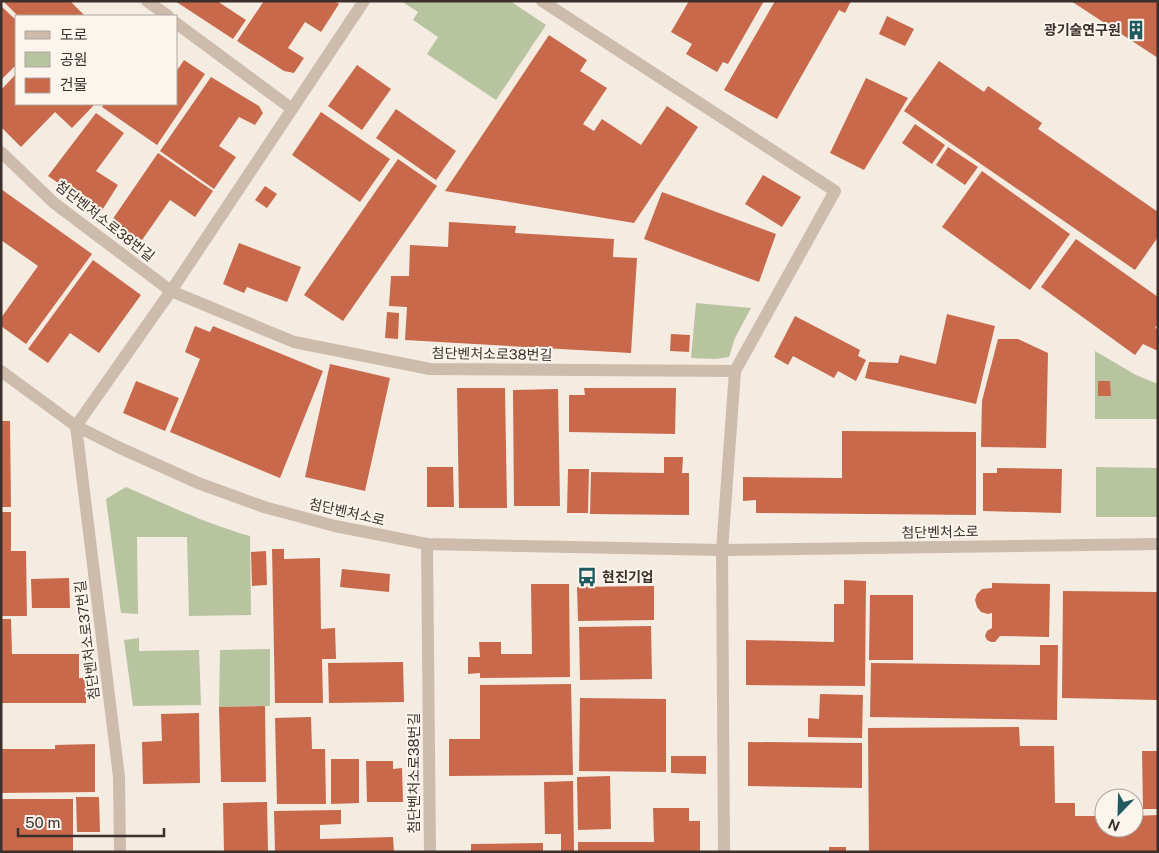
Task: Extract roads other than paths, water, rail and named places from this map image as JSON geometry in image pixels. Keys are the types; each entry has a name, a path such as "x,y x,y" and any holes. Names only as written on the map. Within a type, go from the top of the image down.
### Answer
{"street":[{"path":"147,1 167,15"},
{"path":"76,426 171,291 364,1"},
{"path":"542,1 835,191 734,370 722,550 724,852"},
{"path":"178,24 292,109"},
{"name":"첨단벤처소로38번길","path":"1,152 54,203 171,291 294,342 430,369 734,370"},
{"name":"첨단벤처소로","path":"1,371 76,426 198,484 264,507 335,526 427,544 722,550 1158,544"},
{"name":"첨단벤처소로37번길","path":"76,426 119,778 120,852"},
{"name":"첨단벤처소로38번길","path":"427,544 430,852"}],"place":[{"name":"광기술연구원","path":"1136,30"},
{"name":"현진기업","path":"587,577"}]}
